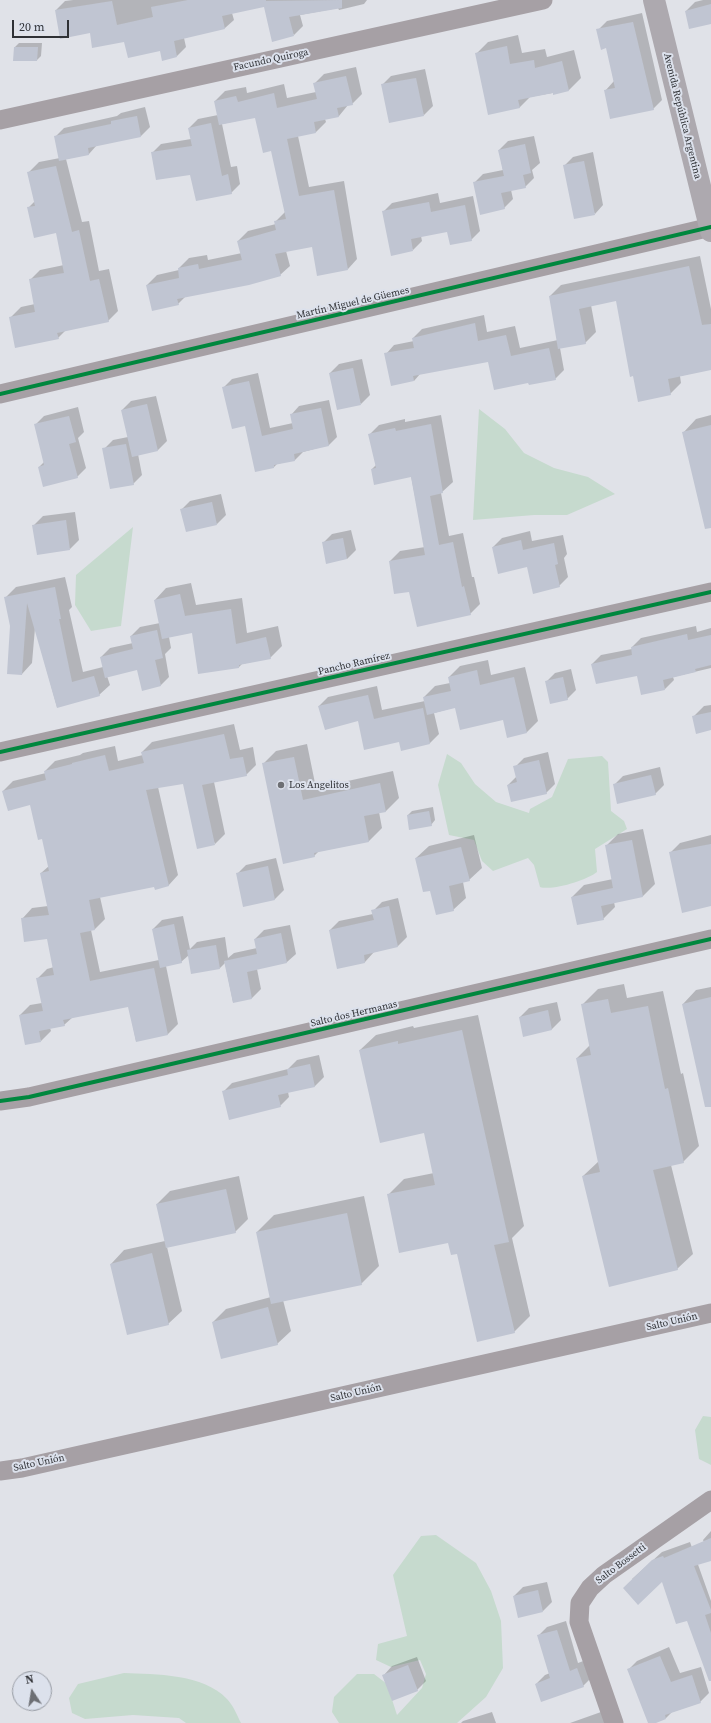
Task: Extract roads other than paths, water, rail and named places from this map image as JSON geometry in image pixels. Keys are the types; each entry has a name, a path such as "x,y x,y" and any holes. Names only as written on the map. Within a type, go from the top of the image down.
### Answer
{"main road":[{"name":"Avenida República Argentina","path":"654,0 711,228"}],"street":[{"name":"Facundo Quiroga","path":"0,120 543,0"},
{"name":"Martín Miguel de Güemes","path":"0,394 711,228"},
{"name":"Pancho Ramírez","path":"0,752 711,592"},
{"name":"Salto dos Hermanas","path":"0,1101 29,1097 711,939"},
{"name":"Salto Unión","path":"0,1471 38,1464 711,1313"},
{"name":"Salto Bossetti","path":"614,1723 579,1622 580,1603 590,1588 604,1575 711,1500"}],"place":[{"name":"Los Angelitos","path":"281,785"}]}
